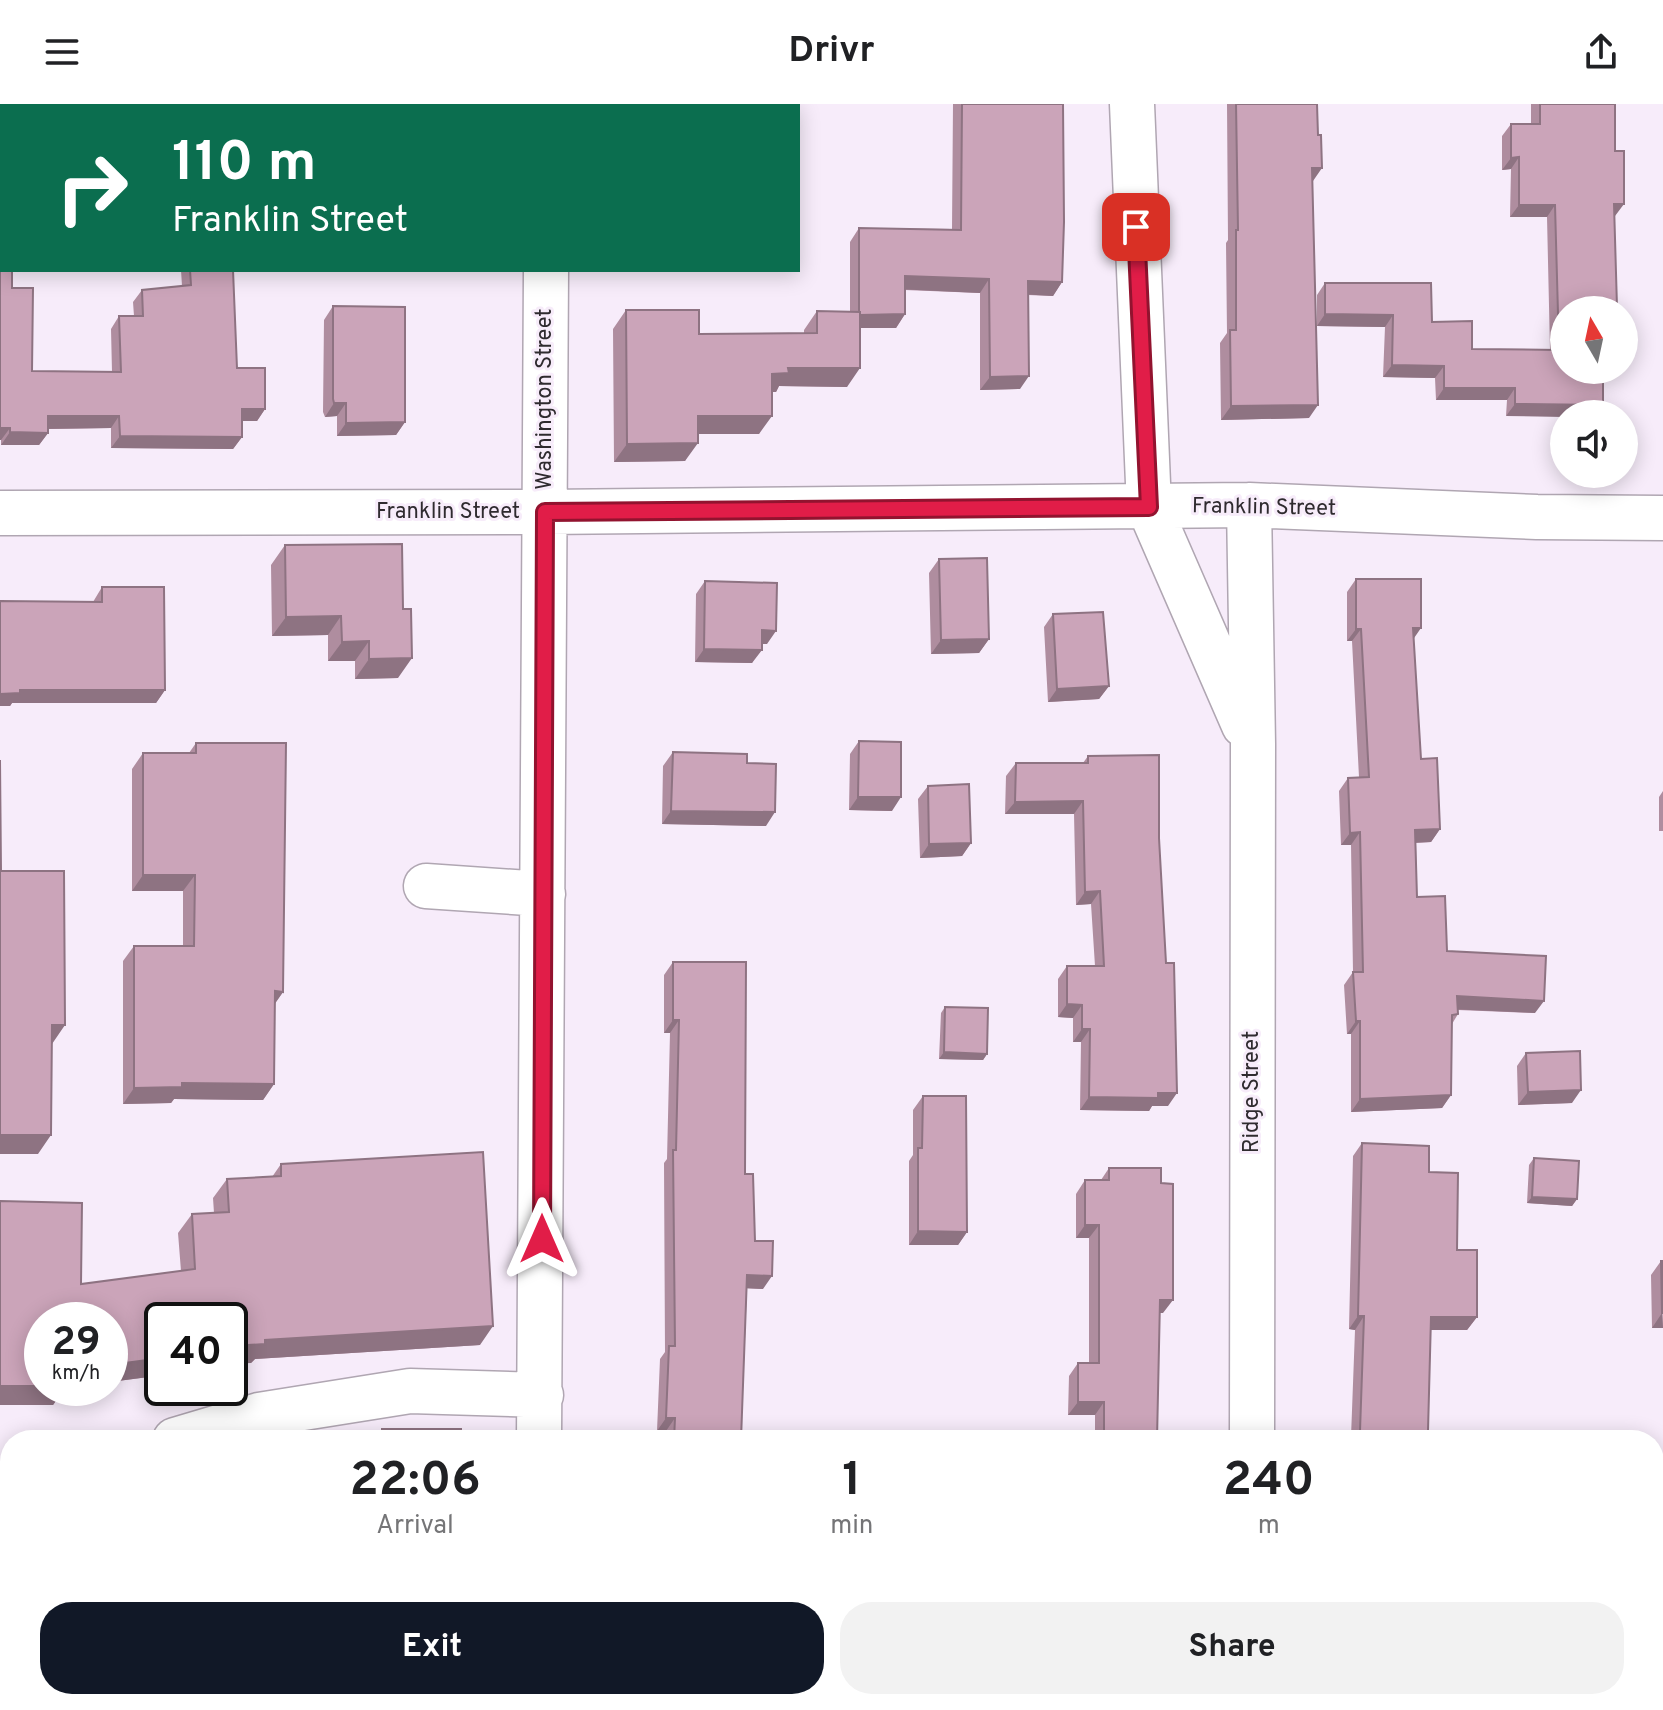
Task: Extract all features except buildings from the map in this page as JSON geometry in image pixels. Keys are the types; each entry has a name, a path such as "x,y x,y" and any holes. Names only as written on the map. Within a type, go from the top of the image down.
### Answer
{"street":[{"path":"1132,104 1149,507"},
{"name":"Washington Street","path":"539,1430 546,272"},
{"name":"Franklin Street","path":"0,513 545,512 1249,505 1537,517 1663,518"},
{"name":"Ridge Street","path":"1249,505 1253,744 1252,1430"},
{"name":"Ridge Street","path":"1149,507 1253,744"},
{"path":"426,886 543,894"},
{"path":"209,1430 259,1415 410,1391 541,1395"}],"route":[{"path":"542,1239 545,512 1149,507 1136,227"}]}
